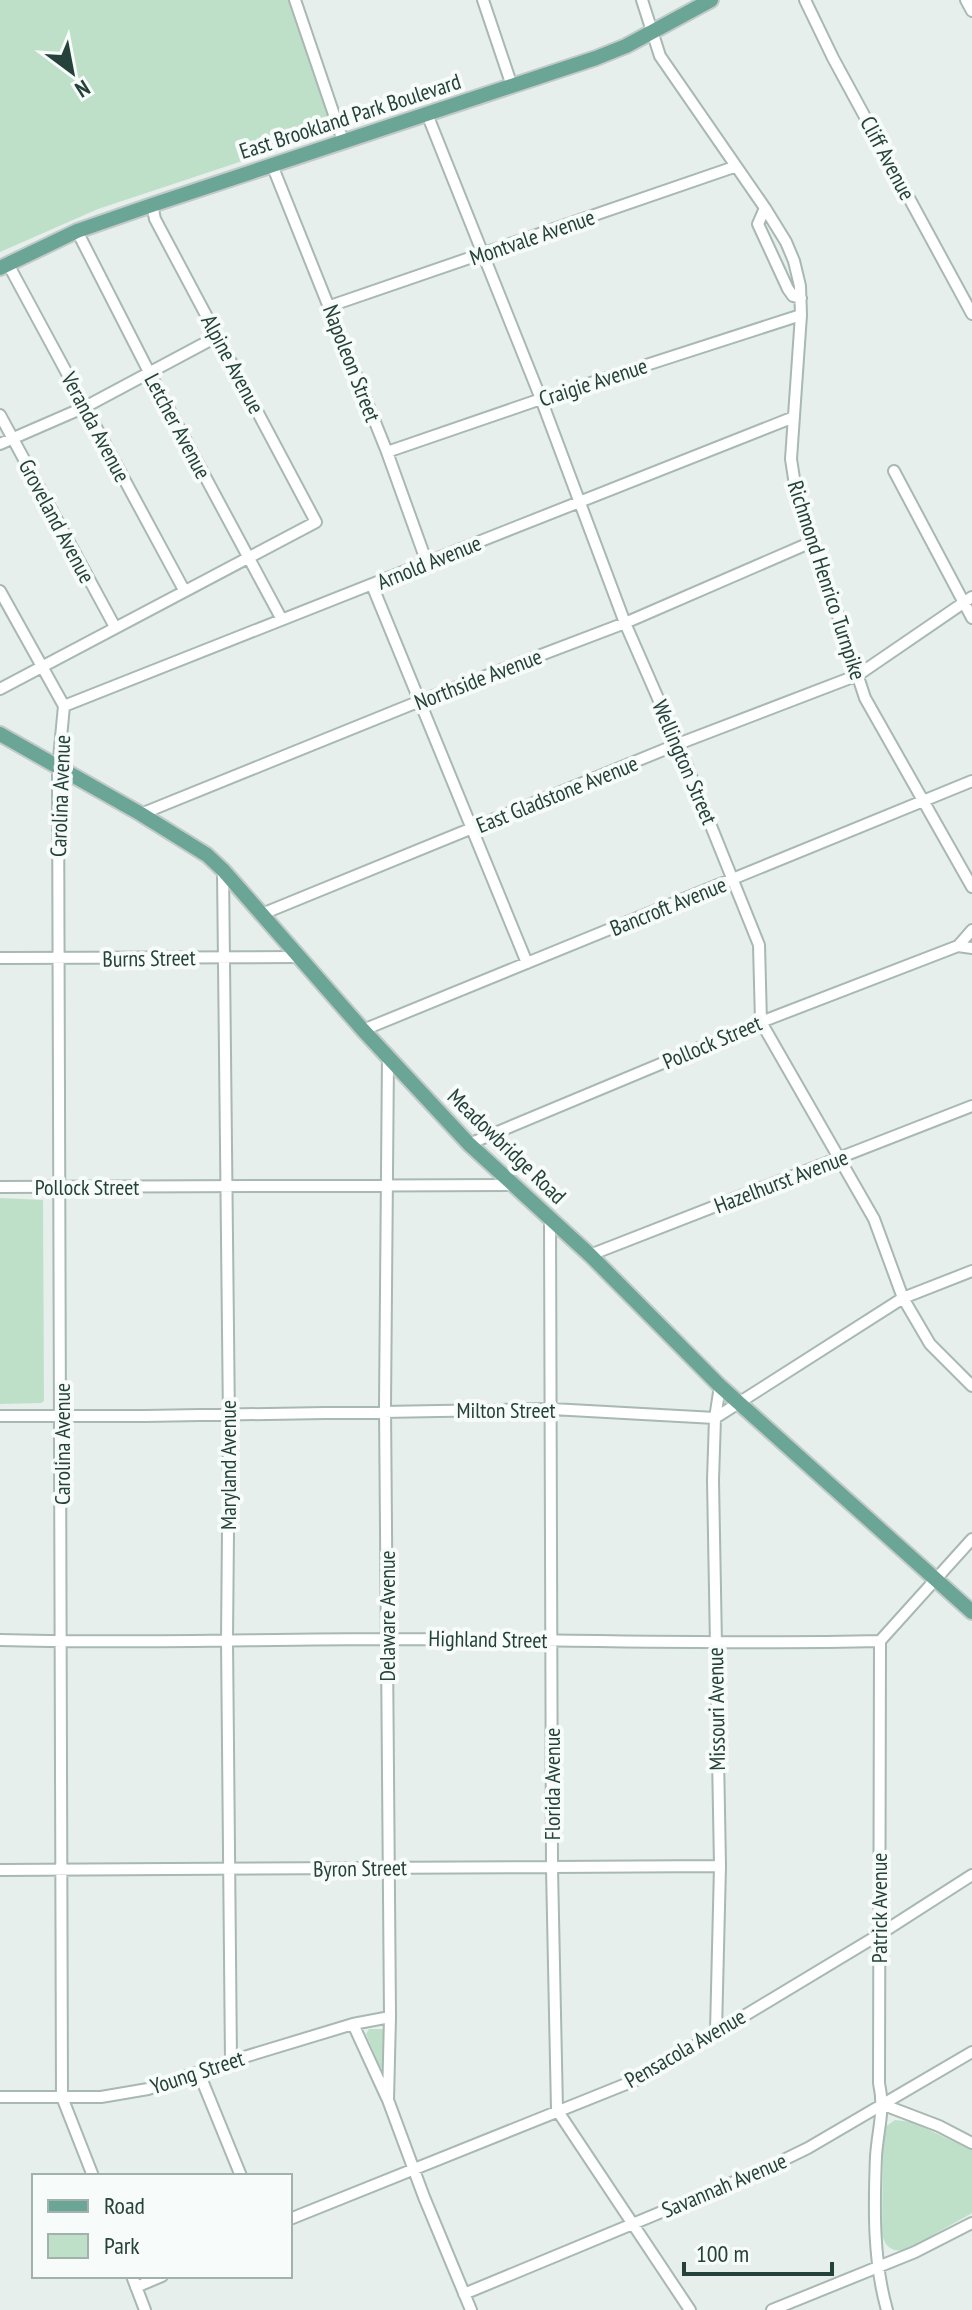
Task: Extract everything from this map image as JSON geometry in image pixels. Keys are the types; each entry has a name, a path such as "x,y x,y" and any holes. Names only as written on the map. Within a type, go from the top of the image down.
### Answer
{"main road":[{"name":"East Brookland Park Boulevard","path":"4,266 77,231 615,51 711,0"},
{"name":"Meadowbridge Road","path":"0,734 207,855 469,1144 590,1255 720,1386 972,1612"}],"street":[{"path":"295,0 343,141"},
{"path":"483,0 512,86"},
{"name":"Richmond Henrico Turnpike","path":"642,0 660,56 765,208 789,250 798,274 801,315 791,466 834,607 872,710 972,887"},
{"name":"Cliff Avenue","path":"805,0 833,58 972,314"},
{"path":"966,0 972,11"},
{"name":"Wellington Street","path":"427,114 541,399 625,623 678,744 759,945 761,1022 874,1219 903,1298 930,1344 972,1386"},
{"name":"Napoleon Street","path":"272,165 387,452 427,563"},
{"name":"Montvale Avenue","path":"330,306 734,167"},
{"name":"Alpine Avenue","path":"152,205 155,219 316,522 248,559"},
{"path":"765,208 758,221 760,228 788,289 793,296 801,298"},
{"name":"Letcher Avenue","path":"77,231 281,618"},
{"name":"Veranda Avenue","path":"4,266 184,590"},
{"name":"Craigie Avenue","path":"387,452 801,315"},
{"path":"0,444 85,407 218,336"},
{"name":"Groveland Avenue","path":"0,415 115,627"},
{"name":"Arnold Avenue","path":"64,706 794,417"},
{"path":"894,471 968,601 972,618"},
{"name":"Northside Avenue","path":"141,814 420,701 625,623 814,541"},
{"path":"0,689 248,559"},
{"path":"372,585 527,963"},
{"path":"0,591 64,706"},
{"name":"East Gladstone Avenue","path":"262,914 678,744 858,675 968,601"},
{"name":"Carolina Avenue","path":"64,706 58,769 62,2097 92,2174"},
{"name":"Bancroft Avenue","path":"363,1030 972,781"},
{"name":"Maryland Avenue","path":"223,870 231,2061"},
{"name":"Pollock Street","path":"469,1144 761,1022 958,946 972,930"},
{"name":"Pollock Street","path":"958,946 972,948"},
{"name":"Burns Street","path":"0,958 299,957"},
{"name":"Delaware Avenue","path":"388,1057 385,1410 388,2100 471,2310"},
{"name":"Hazelhurst Avenue","path":"590,1255 972,1106"},
{"name":"Pollock Street","path":"0,1187 511,1185"},
{"name":"Florida Avenue","path":"550,1218 552,1868 557,2110"},
{"path":"715,1418 903,1298 972,1271"},
{"name":"Missouri Avenue","path":"716,2031 720,1866 714,1640 715,1418 720,1386"},
{"name":"Milton Street","path":"0,1416 552,1409 715,1418"},
{"path":"880,1641 972,1539"},
{"name":"Highland Street","path":"0,1640 880,1641"},
{"name":"Patrick Avenue","path":"880,1641 879,2083 884,2105 878,2130 876,2165 877,2267 887,2310"},
{"name":"Byron Street","path":"0,1870 720,1866"},
{"name":"Pensacola Avenue","path":"292,2218 641,2078 972,1875"},
{"name":"Young Street","path":"0,2097 101,2097 148,2089 353,2024 390,2017"},
{"path":"353,2024 388,2100"},
{"name":"Savannah Avenue","path":"464,2294 765,2169 808,2148 972,2052"},
{"path":"199,2073 240,2174"},
{"path":"884,2105 939,2126 972,2143"},
{"path":"557,2110 690,2310"},
{"path":"772,2310 915,2252 972,2223"},
{"path":"134,2281 145,2310"}],"green space":[{"path":"0,0 288,0 333,131 98,209 0,252"},
{"path":"0,1198 43,1200 44,1401 41,1403 0,1404"},
{"path":"369,2029 384,2029 386,2067 383,2069 366,2034"},
{"path":"895,2120 912,2122 972,2150 972,2213 933,2235 935,2240 903,2250 890,2248 882,2233 883,2137 885,2127"}]}
